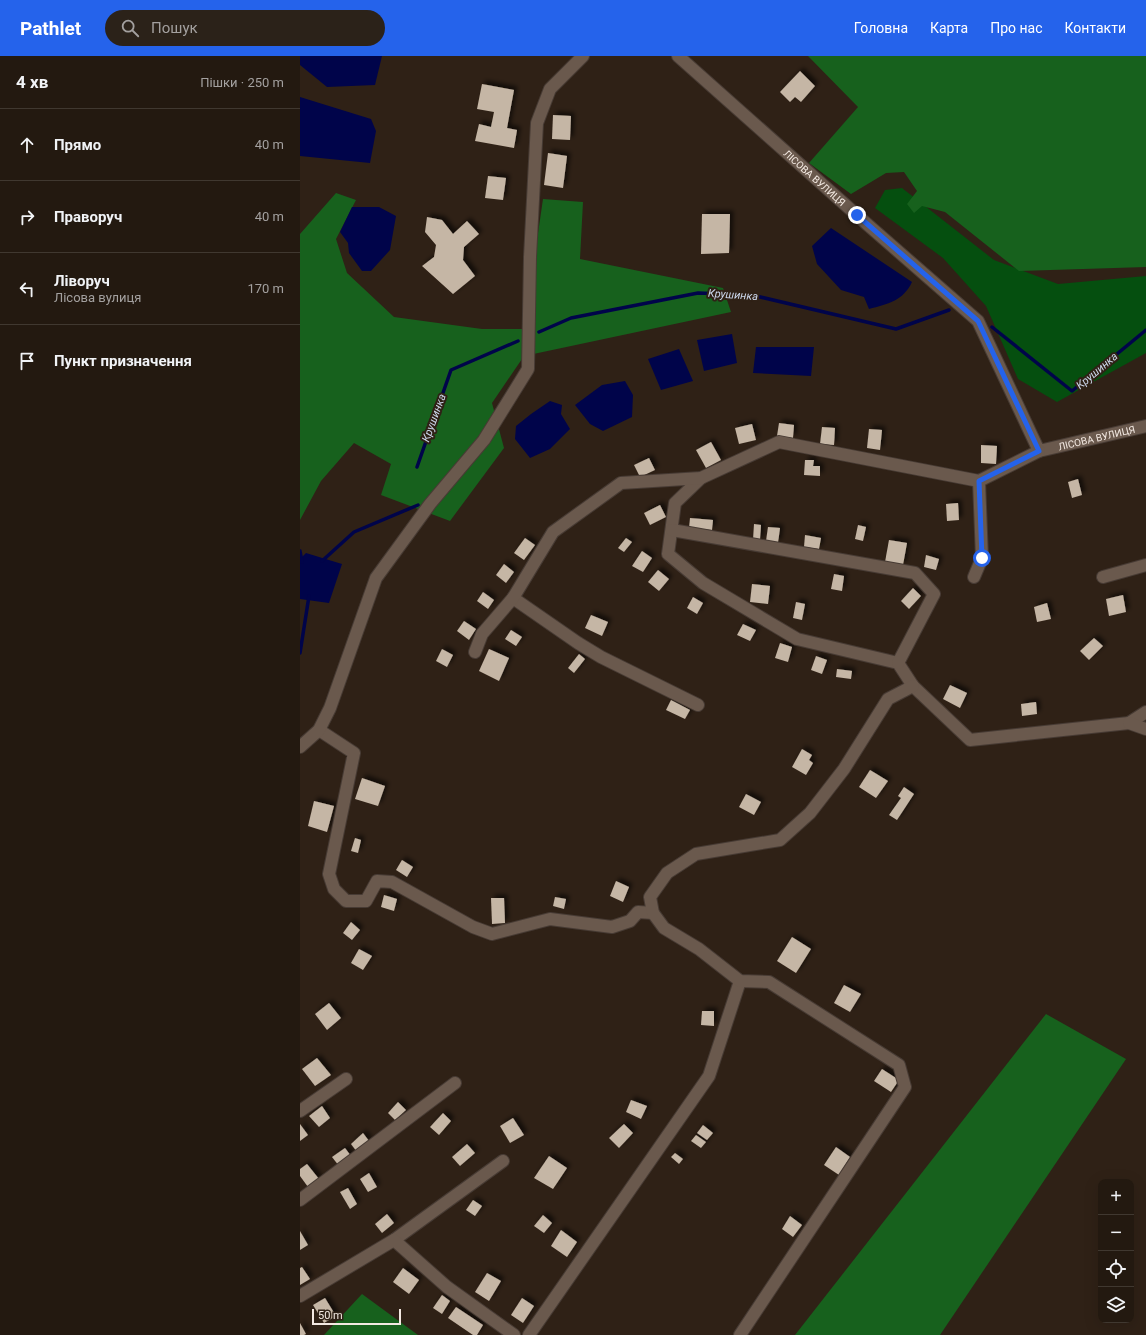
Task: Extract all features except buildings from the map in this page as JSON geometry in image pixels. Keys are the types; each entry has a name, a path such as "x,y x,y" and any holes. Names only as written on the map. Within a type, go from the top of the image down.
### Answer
{"street":[{"path":"300,747 320,730 330,708 376,578 430,504 484,440 528,369 530,257 537,123 550,89 583,56"},
{"name":"ЛІСОВА ВУЛИЦЯ","path":"678,56 978,321 1039,451 1146,426"},
{"path":"1039,451 979,481 779,442 701,478 675,503 668,554 703,583 797,639 898,663 913,686 970,740 1129,723 1146,729"},
{"path":"475,652 482,634 513,598 553,532 621,483 701,478"},
{"path":"974,577 982,558 979,481"},
{"path":"672,530 915,573 934,594 898,663"},
{"path":"1102,577 1146,565"},
{"path":"513,598 601,657 698,705"},
{"path":"740,1335 906,1087 899,1065 770,982 740,981 699,949 664,928 653,913 650,898 667,873 696,854 780,840 810,813 844,769 888,699 913,686"},
{"path":"1129,723 1146,712"},
{"path":"320,730 354,753 329,874 334,889 346,901 366,901 377,882 392,882 473,927 492,934 550,919 612,927 630,921 638,912 653,913"},
{"path":"529,1335 709,1076 740,981"},
{"path":"300,1111 346,1079"},
{"path":"300,1200 455,1083"},
{"path":"300,1296 394,1240 503,1161"},
{"path":"394,1240 446,1287 514,1335"}],"green space":[{"path":"808,56 1146,56 1146,267 1019,271 945,212 922,206 914,213 907,204 917,191 904,172 886,173 851,194 809,163 858,107"},
{"path":"902,188 994,260 1058,284 1146,276 1146,353 1057,402 1018,379 986,306 943,258 875,208 885,190"},
{"path":"336,193 356,200 336,239 347,273 394,317 482,329 524,329 543,199 583,202 580,259 723,288 731,312 524,356 492,403 504,448 450,521 381,495 391,464 354,443 321,481 300,520 300,234"},
{"path":"1046,1014 1126,1059 940,1335 795,1335"},
{"path":"362,1294 418,1335 324,1335"}],"shaded area":[{"path":"300,56 382,56 375,85 327,87 300,65"},
{"path":"300,97 371,119 376,131 370,163 300,156"},
{"path":"352,207 379,207 396,216 390,250 371,271 362,271 349,253 348,243 340,232"},
{"path":"831,228 912,282 904,294 894,301 869,309 864,297 841,290 817,264 812,246"},
{"path":"732,334 737,363 704,371 697,340"},
{"path":"756,347 814,347 811,376 753,373"},
{"path":"679,349 693,381 661,390 648,359"},
{"path":"625,381 633,395 632,417 603,431 590,424 575,405 602,385"},
{"path":"550,401 562,405 561,414 570,429 550,449 530,458 515,439 516,426"},
{"path":"306,553 342,564 329,603 300,599 300,559"}],"waterway":[{"name":"Крушинка","path":"539,332 571,318 698,293 752,295 896,329 949,310"},
{"name":"Крушинка","path":"992,327 1072,391 1146,330"},
{"name":"Крушинка","path":"417,467 451,370 518,341"},
{"name":"Крушинка","path":"322,561 354,532 418,505"},
{"name":"Крушинка","path":"300,551 302,562"},
{"name":"Крушинка","path":"300,653 309,596"}],"route":[{"path":"857,215 978,321 1039,451 979,481 982,558"}]}
